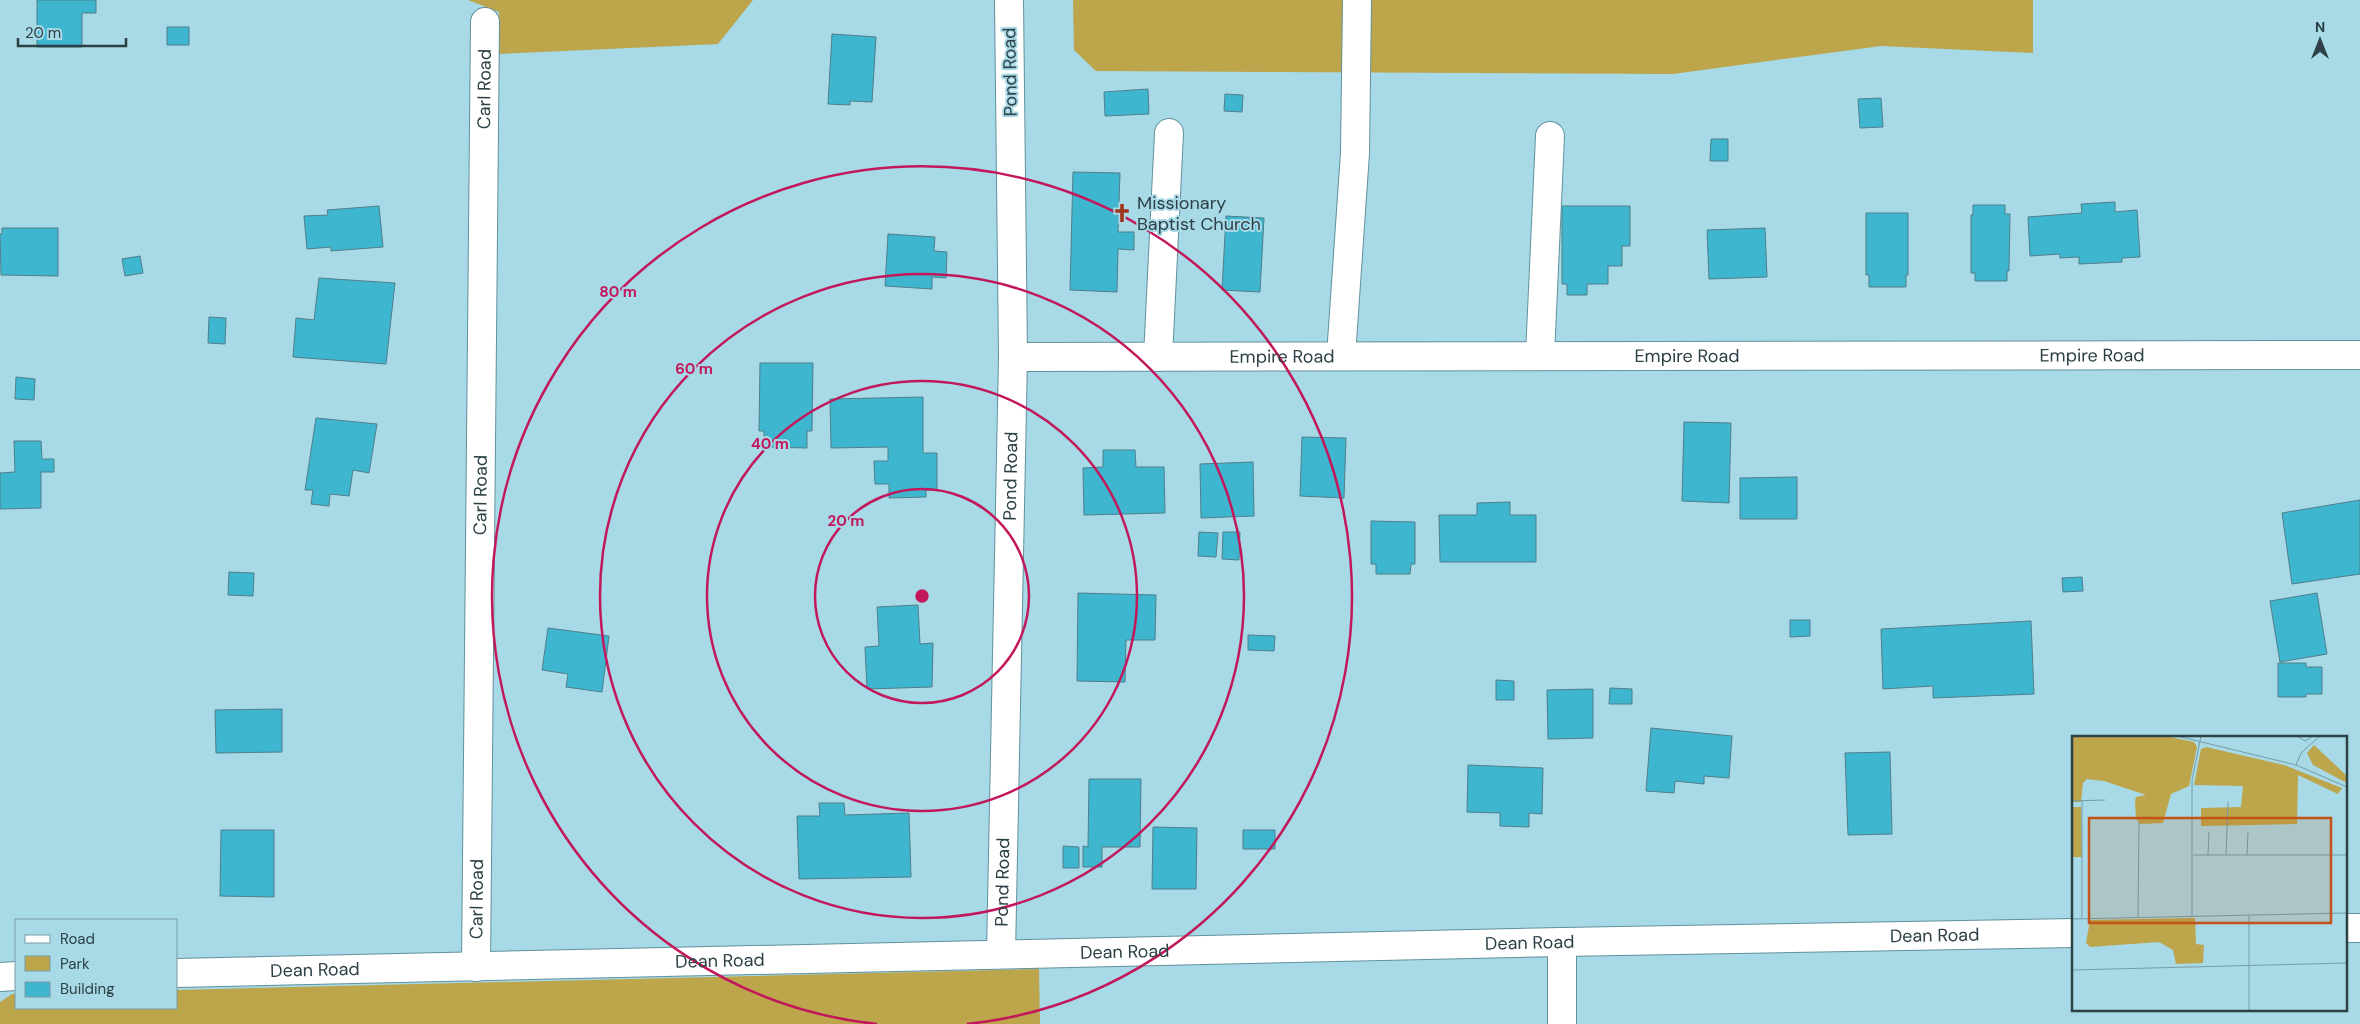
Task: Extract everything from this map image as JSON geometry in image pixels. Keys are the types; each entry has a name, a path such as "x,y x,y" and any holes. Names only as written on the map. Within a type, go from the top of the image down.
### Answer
{"street":[{"name":"Pond Road","path":"1001,954 1013,356 1009,0"},
{"path":"1341,356 1355,153 1357,0"},
{"name":"Carl Road","path":"476,967 485,22"},
{"path":"1158,357 1169,134"},
{"path":"1540,355 1550,136"},
{"name":"Empire Road","path":"1013,356 2360,355"},
{"name":"Dean Road","path":"178,973 1562,942 2072,933"},
{"path":"1562,942 1562,1024"},
{"path":"0,977 15,976"}],"green space":[{"path":"468,0 753,0 718,44 499,54 499,12"},
{"path":"1073,0 2033,0 2033,53 1881,46 1673,74 1096,71 1074,50"},
{"path":"1039,969 1040,1024 0,1024 0,1002 12,994 15,994 15,1009 178,1009 178,990"}],"building":[{"path":"37,0 96,0 96,13 82,13 82,47 37,47"},
{"path":"167,27 189,27 189,45 167,45"},
{"path":"832,34 876,37 872,102 850,101 850,105 828,104"},
{"path":"1148,89 1149,114 1105,116 1104,92"},
{"path":"1225,94 1243,95 1242,112 1224,111"},
{"path":"1881,98 1883,127 1860,128 1858,99"},
{"path":"1711,139 1728,139 1728,161 1710,161"},
{"path":"1073,172 1120,173 1118,232 1134,232 1134,250 1118,249 1117,292 1070,290"},
{"path":"2115,202 2115,212 2137,210 2140,257 2122,258 2122,262 2079,264 2079,257 2060,258 2060,254 2030,256 2028,217 2082,213 2081,204"},
{"path":"1973,205 2005,205 2005,214 2010,214 2009,271 2007,271 2007,281 1975,281 1975,273 1971,273 1971,215 1973,215"},
{"path":"379,206 383,247 331,251 331,247 307,249 304,216 328,215 327,210"},
{"path":"1562,206 1630,206 1630,246 1622,246 1622,266 1608,266 1608,284 1587,284 1587,295 1567,295 1567,284 1562,284"},
{"path":"1866,213 1908,213 1908,275 1906,275 1906,287 1869,287 1869,275 1866,275"},
{"path":"1226,216 1264,218 1260,292 1222,290"},
{"path":"2,228 58,228 58,276 1,275 0,234 2,234"},
{"path":"1765,228 1767,277 1709,279 1707,230"},
{"path":"888,234 935,237 934,251 947,252 946,278 932,277 932,289 885,286"},
{"path":"140,256 143,273 125,276 122,259"},
{"path":"319,278 395,283 386,364 293,357 296,318 314,320"},
{"path":"209,317 226,318 225,344 208,343"},
{"path":"760,363 813,363 812,431 807,431 807,448 764,447 764,431 759,431"},
{"path":"16,377 35,379 34,400 15,399"},
{"path":"923,397 923,453 937,453 937,490 926,490 926,497 889,498 889,484 875,484 874,461 888,461 888,447 831,448 830,399"},
{"path":"316,418 377,424 369,473 353,470 349,496 330,494 329,506 311,504 313,490 305,490"},
{"path":"1684,422 1731,423 1729,503 1682,501"},
{"path":"1302,437 1346,438 1344,498 1300,496"},
{"path":"14,441 41,441 42,459 54,459 54,472 41,472 41,508 0,509 0,473 15,472"},
{"path":"1103,450 1135,450 1136,467 1164,467 1165,513 1084,515 1083,468 1103,467"},
{"path":"1253,462 1254,516 1201,518 1200,464"},
{"path":"1797,477 1797,519 1740,519 1740,478"},
{"path":"2360,500 2360,574 2292,584 2282,513"},
{"path":"1510,502 1510,515 1536,515 1536,562 1440,562 1439,515 1477,515 1477,503"},
{"path":"1371,521 1415,522 1415,564 1411,564 1410,574 1376,574 1376,564 1371,564"},
{"path":"1199,532 1218,533 1216,557 1198,556"},
{"path":"1223,532 1240,532 1239,560 1222,559"},
{"path":"229,572 254,573 253,596 228,595"},
{"path":"2082,577 2083,591 2063,592 2062,578"},
{"path":"1078,593 1156,595 1155,640 1126,640 1125,682 1077,681"},
{"path":"2317,593 2327,654 2280,662 2270,601"},
{"path":"918,605 920,644 933,643 932,687 867,689 865,647 879,646 877,607"},
{"path":"1790,620 1810,620 1810,636 1790,637"},
{"path":"2031,621 2034,694 1933,698 1933,686 1883,689 1881,629"},
{"path":"548,628 609,636 602,692 566,687 568,674 542,670"},
{"path":"1248,635 1275,636 1274,651 1248,650"},
{"path":"2278,663 2306,663 2306,667 2322,667 2322,694 2306,694 2306,697 2278,697"},
{"path":"1496,680 1514,681 1514,700 1496,700"},
{"path":"1610,688 1632,689 1632,704 1609,704"},
{"path":"1593,689 1593,738 1548,739 1547,690"},
{"path":"282,709 282,752 216,753 215,710"},
{"path":"1651,728 1732,736 1729,778 1704,776 1704,784 1675,781 1674,793 1646,791"},
{"path":"1890,752 1892,834 1848,835 1845,753"},
{"path":"1468,765 1543,768 1542,814 1529,813 1529,827 1500,826 1500,813 1467,812"},
{"path":"1089,779 1141,779 1140,847 1102,847 1102,867 1083,867 1083,846 1088,847"},
{"path":"819,803 844,803 845,815 909,813 911,877 799,879 797,816 820,816"},
{"path":"1153,827 1197,828 1196,889 1152,889"},
{"path":"221,830 274,830 274,897 220,896"},
{"path":"1243,830 1275,830 1275,849 1243,849"},
{"path":"1063,846 1079,847 1079,868 1063,868"}],"place":[{"name":"Missionary Baptist Church","path":"1122,213"}]}
